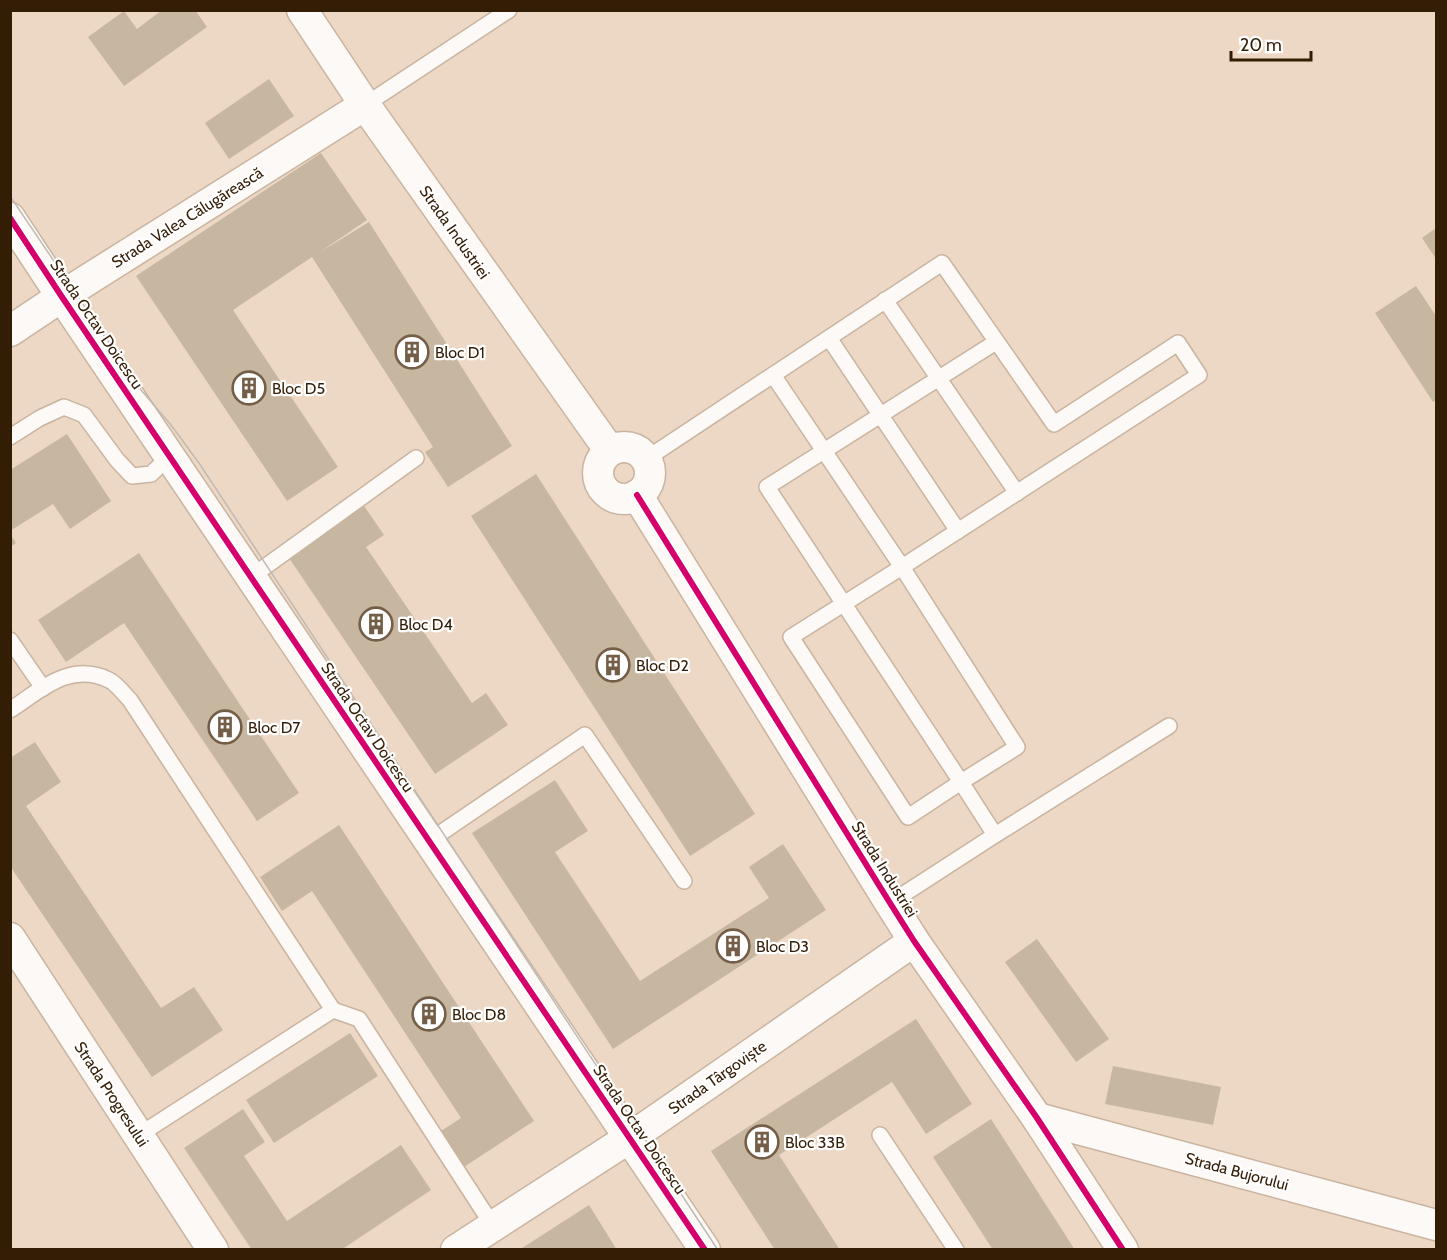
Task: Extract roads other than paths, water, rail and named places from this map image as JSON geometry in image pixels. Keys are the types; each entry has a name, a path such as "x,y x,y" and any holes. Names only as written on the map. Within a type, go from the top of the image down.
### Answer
{"street":[{"name":"Strada Industriei","path":"302,10 365,105 610,451"},
{"name":"Strada Valea Călugărească","path":"10,331 365,105"},
{"name":"Strada Octav Doicescu","path":"10,218 705,1250"},
{"path":"620,447 630,448 639,452 646,459 649,479 645,488 637,495 617,498 608,494 601,486 598,466 610,451 620,447"},
{"name":"Strada Industriei","path":"637,495 914,941 1037,1118 1123,1250"},
{"name":"Strada Progresului","path":"10,938 213,1250"},
{"name":"Strada Târgoviște","path":"456,1250 629,1137 914,941"},
{"name":"Strada Bujorului","path":"1037,1118 1437,1225"}],"lane":[{"path":"365,105 509,10"},
{"path":"646,459 942,263 1054,423 1178,344 1198,375 958,531 902,567 844,604 791,637 908,817 1017,747 902,567 773,375"},
{"path":"885,300 1017,493"},
{"path":"829,338 958,531"},
{"path":"995,835 767,487 996,342"},
{"path":"10,437 40,418 64,407 84,415 117,460 132,476 151,474 170,456"},
{"path":"251,577 416,458"},
{"path":"10,640 42,688"},
{"path":"10,710 42,688 66,676 88,674 111,680 130,700 333,1010 359,1018 492,1226"},
{"path":"890,903 1169,726"},
{"path":"429,840 585,735 684,881"},
{"path":"139,1136 333,1010"},
{"path":"880,1136 956,1250"}],"tram line":[{"path":"10,196 141,390 199,463 718,1250"}],"place":[{"name":"Bloc D1","path":"412,352"},
{"name":"Bloc D5","path":"249,388"},
{"name":"Bloc D4","path":"376,624"},
{"name":"Bloc D2","path":"613,665"},
{"name":"Bloc D7","path":"225,727"},
{"name":"Bloc D3","path":"733,946"},
{"name":"Bloc D8","path":"429,1014"},
{"name":"Bloc 33B","path":"762,1142"}]}
